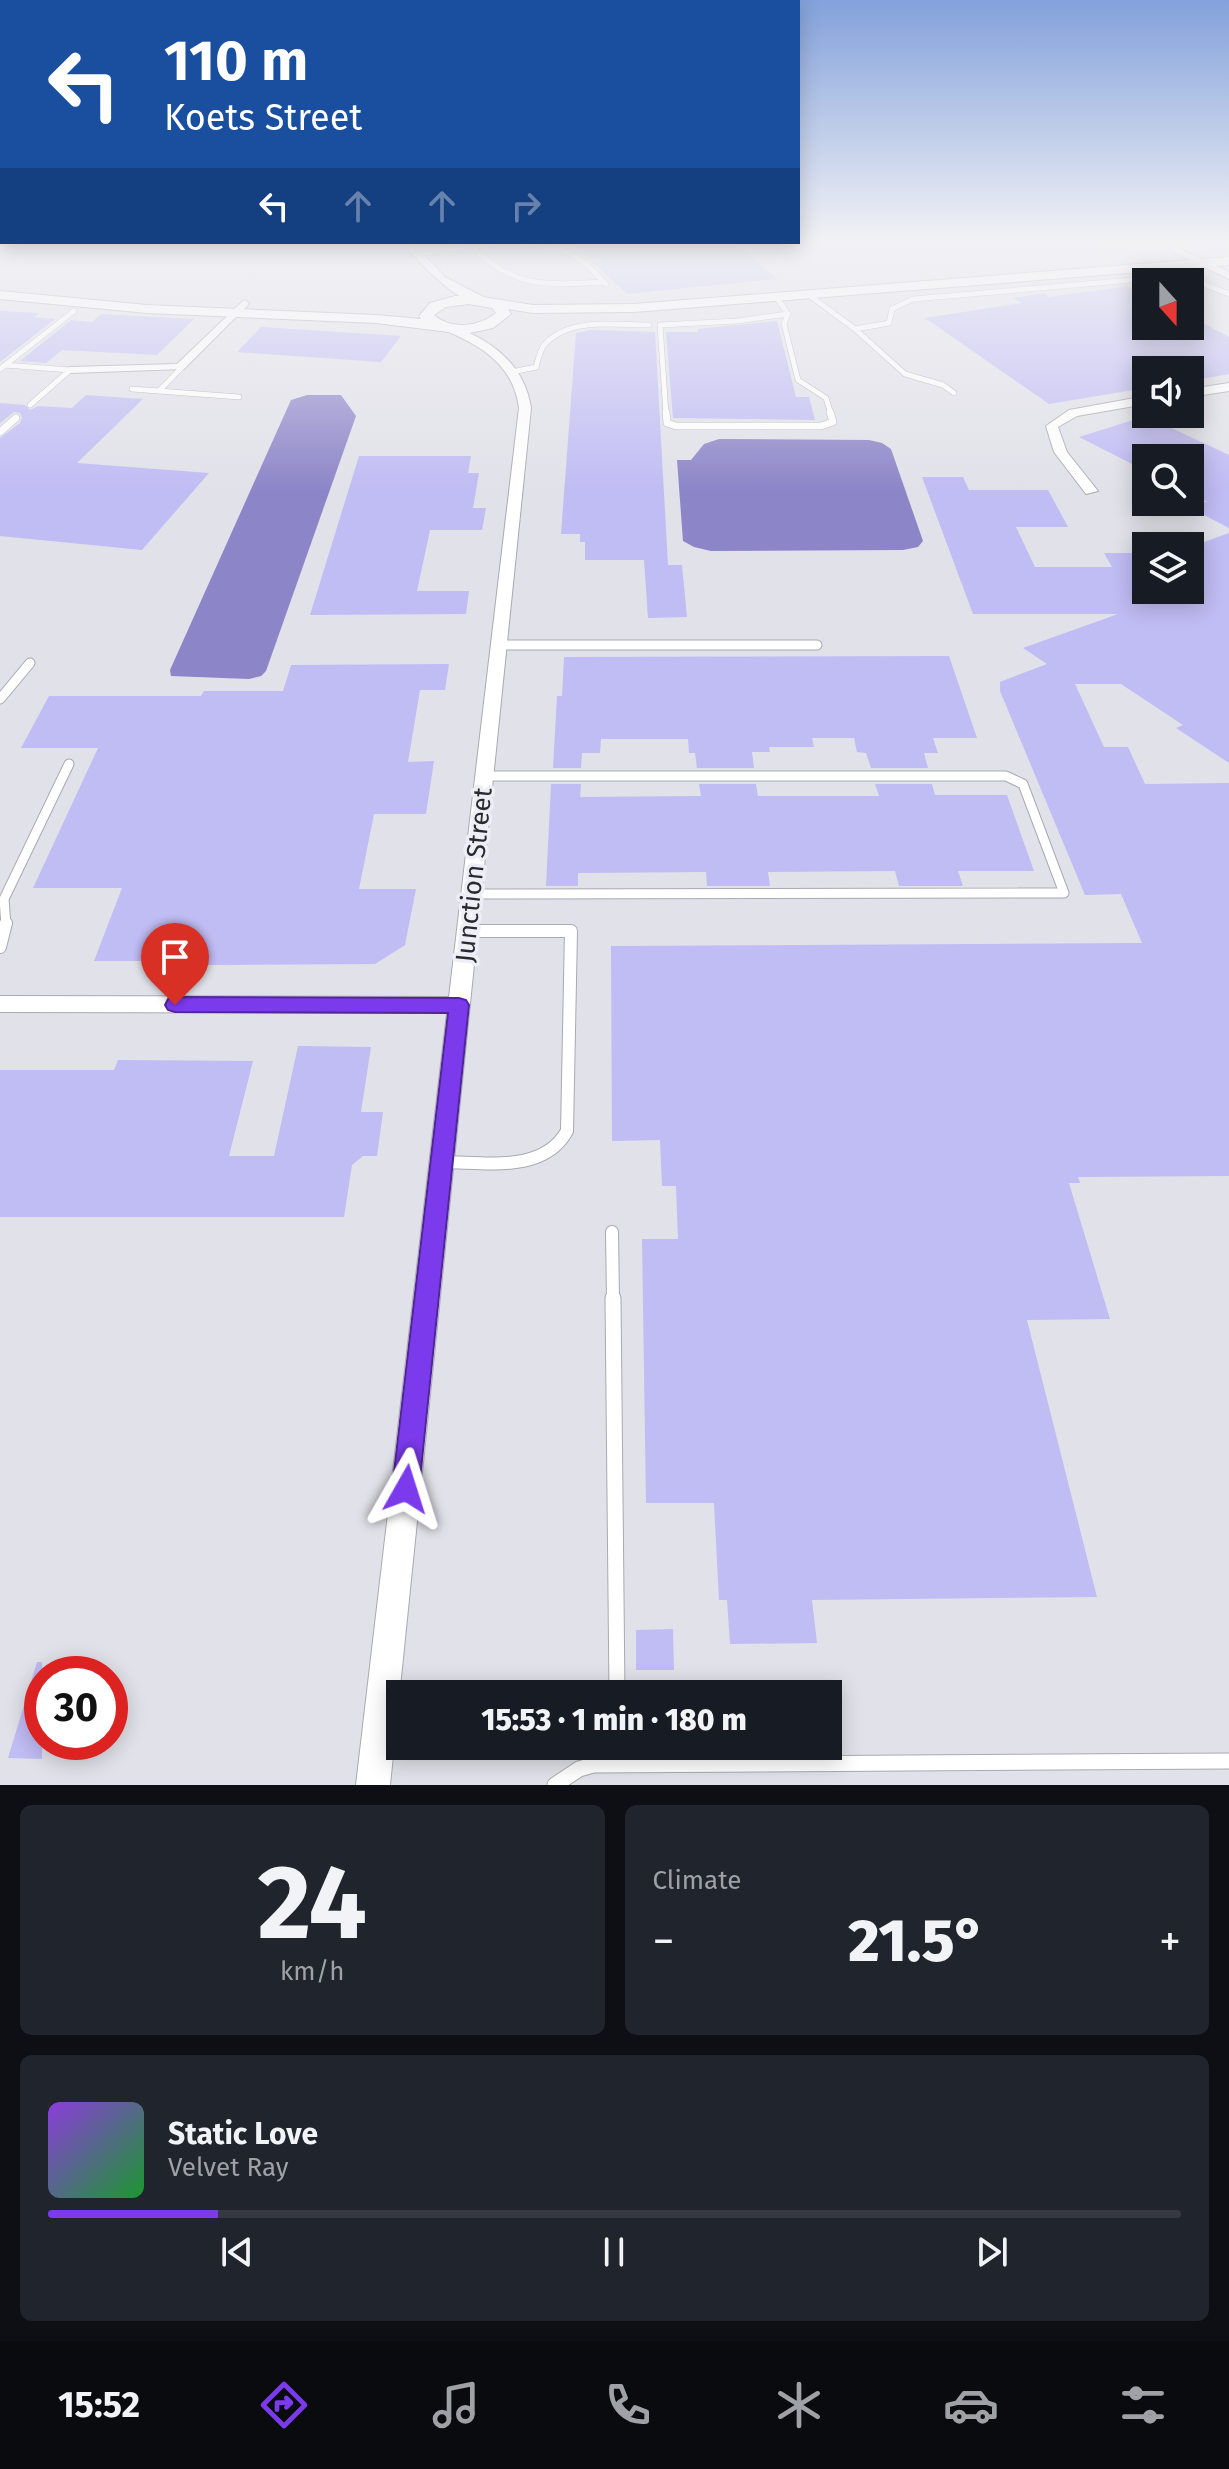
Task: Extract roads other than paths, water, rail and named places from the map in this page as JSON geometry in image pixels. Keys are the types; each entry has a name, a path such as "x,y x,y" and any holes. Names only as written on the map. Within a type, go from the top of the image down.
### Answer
{"street":[{"path":"70,370 168,368 185,364 224,324"},
{"path":"425,324 471,328 486,324"},
{"path":"438,324 471,336 505,364"},
{"name":"Junction Street","path":"393,1680 442,1162 525,408 522,389 505,364 496,324"},
{"path":"1204,391 1229,387"},
{"path":"1091,491 1060,450 1052,435 1052,426 1073,413 1132,402"},
{"path":"0,1004 459,1005"},
{"name":"Junction Street","path":"373,1785 386,1725"}],"lane":[{"path":"3,367 57,324"},
{"path":"674,324 660,325 667,423 676,426 821,426 833,422 826,398 798,380 784,324"},
{"path":"849,324 905,374 943,385 954,393"},
{"path":"855,329 882,324"},
{"path":"505,364 536,367 543,345 569,328 649,325"},
{"path":"159,391 185,364"},
{"path":"3,367 70,370"},
{"path":"30,405 70,370"},
{"path":"132,389 239,397"},
{"path":"0,432 16,418"},
{"path":"499,645 817,645"},
{"path":"0,699 30,663"},
{"path":"0,947 8,927 3,909 4,899 69,764"},
{"path":"472,894 1064,893 1023,784 1006,776 485,776"},
{"path":"442,1162 528,1161 556,1150 567,1131 571,931 468,931"},
{"path":"612,1232 617,1680"},
{"path":"555,1785 579,1769 593,1765 1229,1761"}]}
